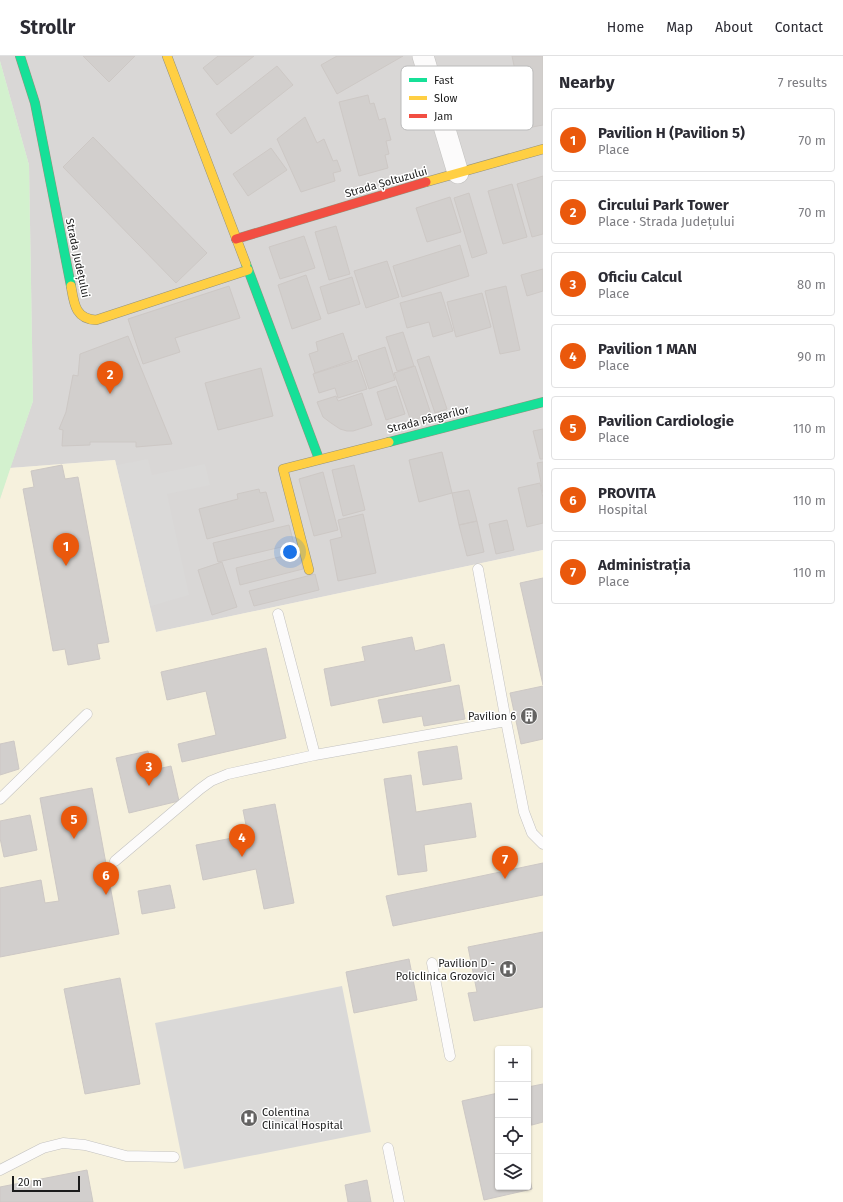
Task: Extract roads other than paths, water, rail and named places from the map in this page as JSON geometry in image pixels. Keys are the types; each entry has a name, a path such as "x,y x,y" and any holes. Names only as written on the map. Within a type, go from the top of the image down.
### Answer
{"street":[{"name":"Strada Județului","path":"20,56 35,103 74,302 77,310 83,318 96,320 248,270"},
{"path":"167,56 319,459"},
{"path":"423,56 426,66"},
{"path":"445,130 458,173"},
{"name":"Strada Șoltuzului","path":"236,239 543,149"},
{"name":"Strada Pârgarilor","path":"309,570 283,469 543,402"}],"lane":[{"path":"478,569 524,812 532,832 543,844"},
{"path":"278,614 315,755"},
{"path":"0,799 87,714"},
{"path":"115,861 200,789 211,781 228,774 315,755 506,722"},
{"path":"432,963 450,1056"},
{"path":"0,1170 43,1148 63,1143 85,1145 126,1156 174,1157"},
{"path":"388,1148 399,1202"}],"place":[{"name":"Circului Park Tower","path":"110,394"},
{"name":"Pavilion H (Pavilion 5)","path":"66,566"},
{"name":"Pavilion 6","path":"529,716"},
{"name":"Oficiu Calcul","path":"149,786"},
{"name":"Pavilion Cardiologie","path":"74,839"},
{"name":"Pavilion 1 MAN","path":"242,857"},
{"name":"Administrația","path":"505,879"},
{"name":"PROVITA","path":"106,895"},
{"name":"Pavilion D - Policlinica Grozovici","path":"508,969"},
{"name":"Colentina Clinical Hospital","path":"249,1118"}]}
